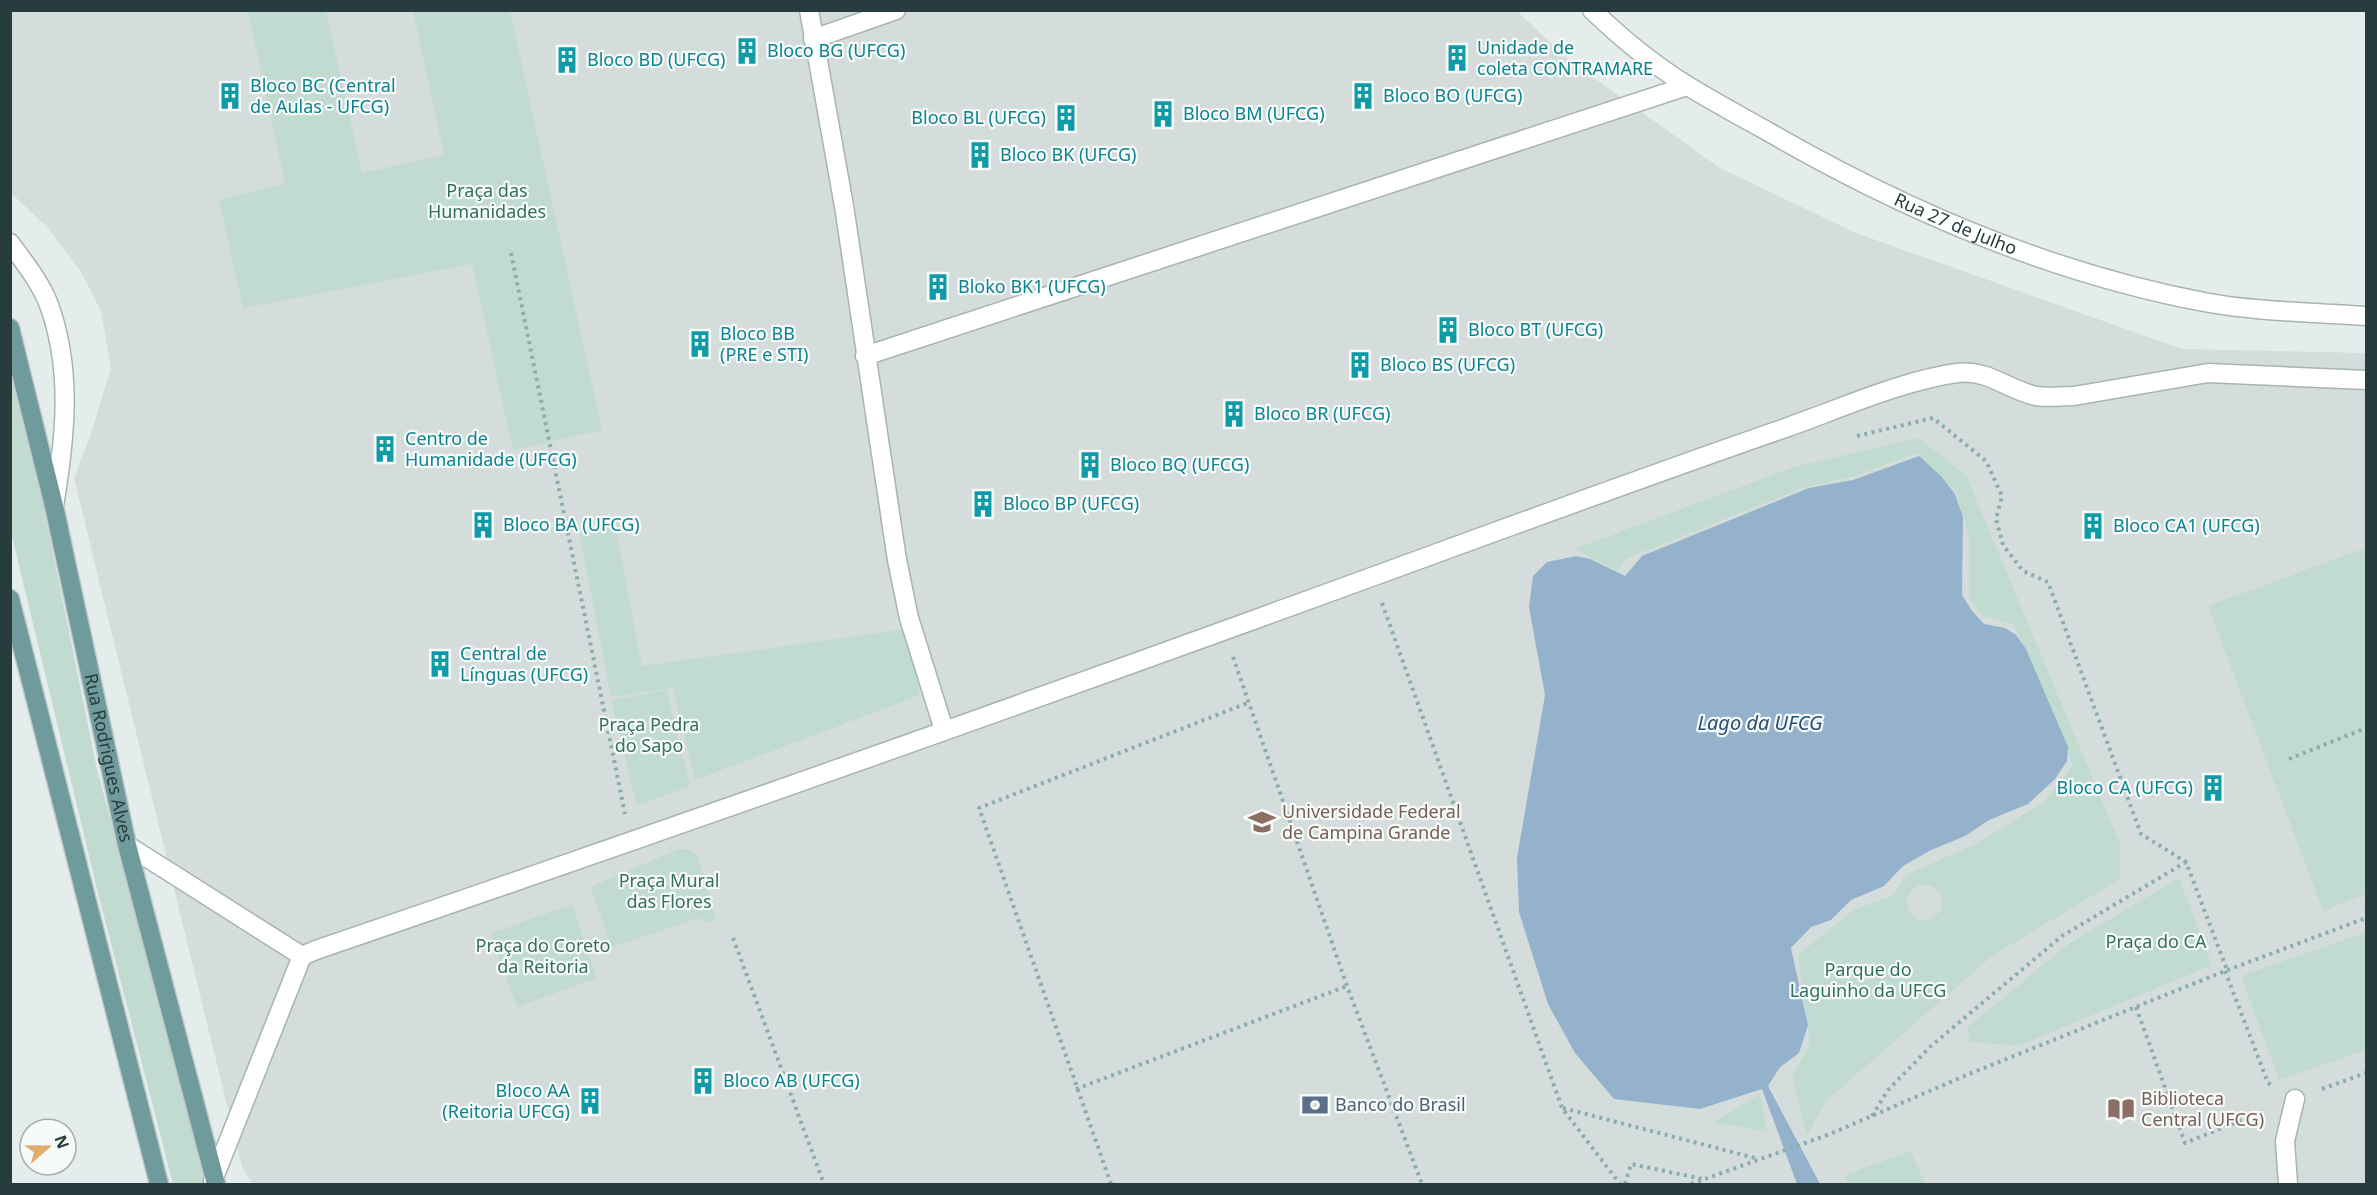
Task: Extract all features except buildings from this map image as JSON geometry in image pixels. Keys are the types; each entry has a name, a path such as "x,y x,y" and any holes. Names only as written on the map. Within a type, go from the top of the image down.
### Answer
{"main road":[{"name":"Rua Rodrigues Alves","path":"10,328 54,506 127,845 215,1182"},
{"path":"10,599 159,1185"}],"street":[{"path":"809,10 844,206 897,560 906,607 944,730"},
{"path":"813,39 896,10"},
{"name":"Rua 27 de Julho","path":"1592,10 1656,64 1687,86 1815,159 1973,233 2060,265 2125,285 2205,302 2268,310 2367,316"},
{"path":"865,356 1687,86"},
{"path":"10,243 49,304 66,380 66,413 54,506"},
{"path":"215,1182 302,956 1224,631 1670,468 1907,386 1959,373 1978,374 1997,379 2034,396 2052,397 2074,396 2208,373 2367,380"},
{"path":"127,845 302,956"},
{"path":"2288,1185 2285,1141 2295,1099"}],"path":[{"path":"511,253 631,841"},
{"path":"1846,438 1933,417 1986,461 2002,496 1996,519 2003,545 2022,571 2048,582 2141,834 2186,862 2268,1083 2295,1099"},
{"path":"1380,598 1562,1108 1620,1185"},
{"path":"1224,631 1347,986 1422,1185"},
{"path":"1111,1185 979,808 1250,702"},
{"path":"2289,759 2367,728"},
{"path":"1871,1118 1888,1090 1931,1046 2062,936 2186,862"},
{"path":"1690,1185 1871,1118 1970,1074 2226,970 2367,918"},
{"path":"733,938 824,1185"},
{"path":"1076,1089 1347,986"},
{"path":"2136,1007 2186,1143 2367,1073"},
{"path":"1562,1108 1760,1159"},
{"path":"1625,1185 1631,1164 1704,1179"}],"shaded area":[{"name":"Universidade Federal de Campina Grande","path":"11,11 1517,11 1570,61 1720,168 1856,233 2182,349 2366,353 2366,1184 252,1184 242,1167 74,478 92,431 111,368 101,311 80,270 47,227 11,193"}],"green space":[{"name":"Praça das Humanidades","path":"248,11 326,11 362,173 444,155 413,11 510,11 602,430 513,450 472,264 243,308 219,200 285,184"},
{"path":"10,343 97,769 207,1184 173,1184 97,889 11,532"},
{"name":"Parque do Laguinho da UFCG","path":"1918,438 1966,475 2120,844 2120,879 1992,956 1826,1101 1807,1135 1792,1077 1810,1044 1798,955 1854,910 1894,895 1906,875 1976,844 2043,803 2073,765 2014,625 1981,615 1969,596 1969,536 1956,492 1916,453 1856,476 1805,487 1625,559 1618,571 1574,549 1794,467","holes":["1918,885 1929,885 1937,889 1941,896 1940,910 1927,920 1916,919 1907,906 1908,897"]},
{"path":"615,525 642,666 906,629 920,695 695,780 673,688 611,697 579,532"},
{"path":"2365,548 2366,894 2323,911 2208,606"},
{"name":"Praça Pedra do Sapo","path":"667,690 690,786 637,806 611,700"},
{"name":"Praça Mural das Flores","path":"679,849 688,849 698,856 715,918 712,922 704,922 699,918 612,947 590,887"},
{"name":"Praça do CA","path":"2179,878 2212,965 2018,1046 1970,1042 1967,1028 2068,944"},
{"name":"Praça do Coreto da Reitoria","path":"572,904 597,978 517,1007 490,934"},
{"path":"2366,932 2366,1050 2279,1080 2241,976"},
{"path":"1760,1094 1767,1132 1714,1122"},
{"path":"1911,1151 1925,1184 1849,1184 1845,1175"}],"water":[{"name":"Lago da UFCG","path":"1919,456 1941,476 1955,494 1963,517 1962,595 1984,624 2005,628 2016,635 2026,649 2068,747 2067,761 2055,779 2028,804 1989,820 1965,836 1929,851 1903,866 1884,886 1851,900 1831,920 1811,927 1791,948 1808,1025 1799,1053 1780,1067 1768,1086 1820,1184 1797,1184 1762,1089 1700,1109 1614,1099 1575,1053 1548,1004 1519,912 1517,858 1545,695 1529,607 1533,576 1547,562 1576,556 1590,559 1625,576 1642,556 1809,488 1853,480"}],"place":[{"name":"Bloco BG (UFCG)","path":"747,51"},
{"name":"Unidade de coleta CONTRAMARE","path":"1457,58"},
{"name":"Bloco BD (UFCG)","path":"567,60"},
{"name":"Bloco BC (Central de Aulas - UFCG)","path":"230,96"},
{"name":"Bloco BO (UFCG)","path":"1363,96"},
{"name":"Bloco BM (UFCG)","path":"1163,114"},
{"name":"Bloco BL (UFCG)","path":"1066,118"},
{"name":"Bloco BK (UFCG)","path":"980,155"},
{"name":"Bloko BK1 (UFCG)","path":"938,287"},
{"name":"Bloco BT (UFCG)","path":"1448,330"},
{"name":"Bloco BB (PRE e STI)","path":"700,344"},
{"name":"Bloco BS (UFCG)","path":"1360,365"},
{"name":"Bloco BR (UFCG)","path":"1234,414"},
{"name":"Centro de Humanidade (UFCG)","path":"385,449"},
{"name":"Bloco BQ (UFCG)","path":"1090,465"},
{"name":"Bloco BP (UFCG)","path":"983,504"},
{"name":"Bloco BA (UFCG)","path":"483,525"},
{"name":"Bloco CA1 (UFCG)","path":"2093,526"},
{"name":"Central de Línguas (UFCG)","path":"440,664"},
{"name":"Bloco CA (UFCG)","path":"2213,788"},
{"name":"Universidade Federal de Campina Grande","path":"1262,822"},
{"name":"Bloco AB (UFCG)","path":"703,1081"},
{"name":"Bloco AA (Reitoria UFCG)","path":"590,1101"},
{"name":"Banco do Brasil","path":"1315,1105"},
{"name":"Biblioteca Central (UFCG)","path":"2121,1109"}]}
